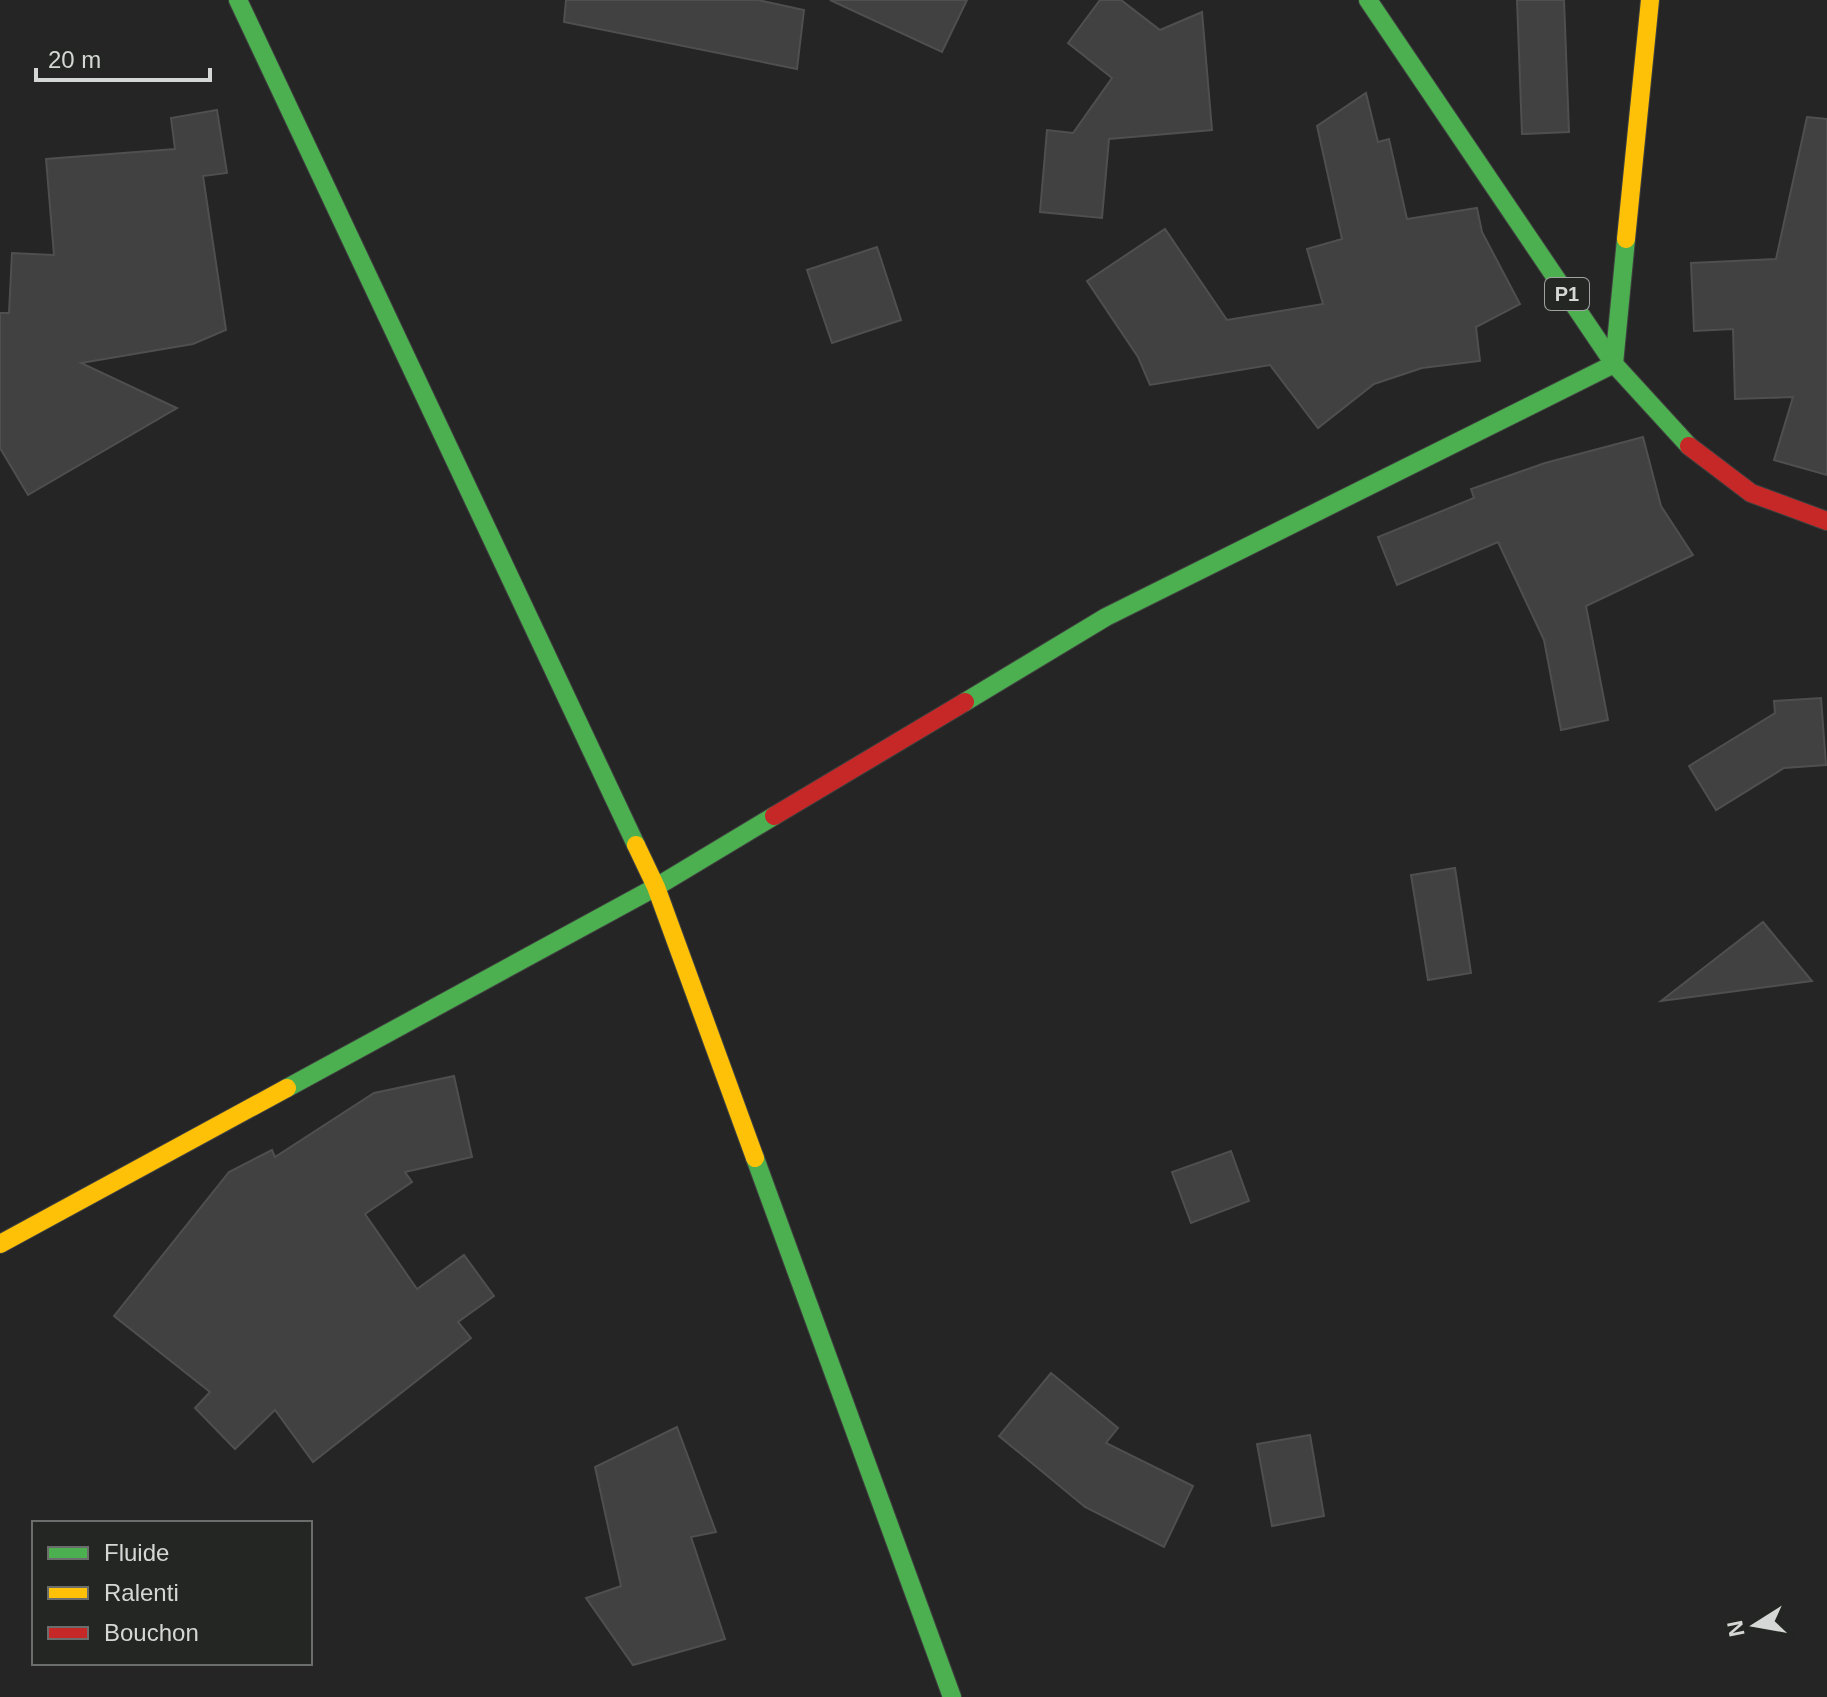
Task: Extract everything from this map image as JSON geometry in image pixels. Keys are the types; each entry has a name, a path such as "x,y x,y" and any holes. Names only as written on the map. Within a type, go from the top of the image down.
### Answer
{"street":[{"path":"238,0 656,887 952,1697"},
{"name":"P1","path":"1368,0 1614,364 1679,439 1751,493 1827,521"},
{"path":"0,1244 656,887 1106,617 1614,364 1650,0"}],"building":[{"path":"566,0 758,0 804,10 797,69 564,22"},
{"path":"830,0 967,0 942,52"},
{"path":"1100,0 1121,0 1160,30 1202,12 1212,130 1109,139 1102,218 1040,212 1047,130 1073,133 1112,78 1068,43"},
{"path":"1517,0 1564,0 1569,132 1522,134"},
{"path":"1366,93 1378,142 1389,139 1407,219 1477,208 1482,232 1520,304 1476,327 1480,361 1422,368 1374,384 1318,428 1270,365 1150,385 1138,357 1087,281 1165,229 1227,320 1323,304 1307,249 1342,239 1317,126"},
{"path":"217,110 227,173 203,176 226,330 193,344 81,363 177,408 28,495 0,448 0,313 9,313 12,253 54,255 46,159 175,149 171,118"},
{"path":"1807,117 1827,119 1827,475 1774,460 1793,397 1735,399 1733,329 1694,331 1691,263 1776,259"},
{"path":"877,247 901,320 832,343 807,270"},
{"path":"1643,437 1661,506 1693,555 1586,606 1608,720 1561,730 1544,640 1498,542 1397,585 1378,537 1474,498 1471,489 1545,463"},
{"path":"1821,698 1826,765 1784,768 1716,810 1689,766 1775,713 1774,701"},
{"path":"1455,868 1471,973 1428,980 1411,875"},
{"path":"1763,922 1812,981 1661,1001"},
{"path":"454,1076 472,1157 405,1172 412,1182 365,1214 417,1289 464,1255 494,1296 458,1322 471,1338 313,1462 275,1410 235,1449 195,1408 210,1392 114,1316 229,1172 272,1150 275,1157 374,1093"},
{"path":"1231,1151 1249,1201 1191,1223 1172,1172"},
{"path":"1051,1373 1118,1428 1106,1443 1193,1486 1164,1547 1085,1507 999,1436"},
{"path":"677,1427 716,1532 691,1537 725,1639 633,1665 586,1598 621,1586 595,1467"},
{"path":"1310,1435 1324,1516 1272,1526 1257,1444"}],"traffic: fast":[{"path":"238,0 636,845"},
{"path":"1368,0 1614,364 1689,446"},
{"path":"965,702 1106,617 1614,364 1626,239"},
{"path":"287,1088 656,887 774,816"},
{"path":"755,1158 952,1697"}],"traffic: slow":[{"path":"1626,239 1650,0"},
{"path":"636,845 656,887 755,1158"},
{"path":"0,1244 287,1088"}],"traffic: jam":[{"path":"1689,446 1751,493 1827,521"},
{"path":"774,816 965,702"}]}
